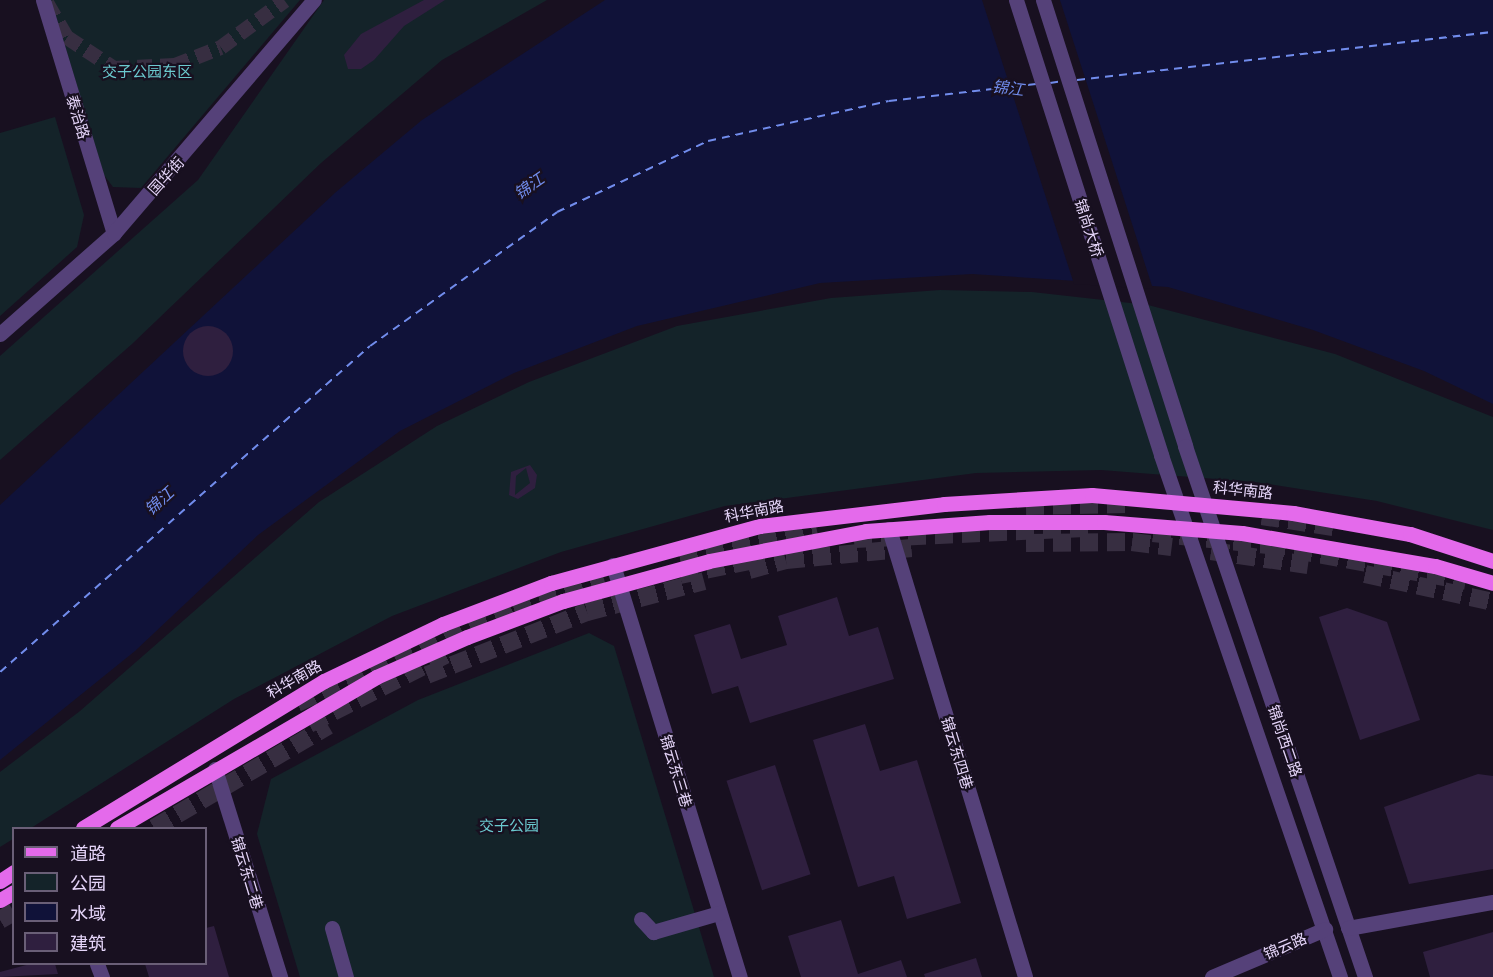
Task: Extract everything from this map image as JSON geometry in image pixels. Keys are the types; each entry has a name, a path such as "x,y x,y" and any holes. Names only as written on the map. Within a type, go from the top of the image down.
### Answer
{"main road":[{"name":"科华南路","path":"84,827 324,681 460,617 613,565 760,526 852,513 1092,495 1293,513 1410,534 1493,561"},
{"path":"119,827 375,677 552,604 709,561 889,529 1002,522 1104,522 1214,532 1325,546 1435,566 1493,583"}],"street":[{"name":"泰治路","path":"43,0 114,233"},
{"name":"国华街","path":"0,334 114,233 314,0"},
{"name":"锦尚大桥","path":"1016,0 1161,455 1180,503 1187,530 1340,977"},
{"name":"锦尚大桥","path":"1043,0 1185,446 1206,504"},
{"name":"锦尚西二路","path":"1206,504 1365,977"},
{"name":"锦云东四巷","path":"889,529 1025,977"},
{"name":"锦云东三巷","path":"613,565 740,977"},
{"name":"锦云东二巷","path":"215,769 280,977"},
{"path":"1348,928 1493,903"},
{"path":"641,919 653,932 719,913"},
{"path":"332,928 346,977"},
{"name":"锦云路","path":"1212,977 1325,929"}],"green space":[{"name":"交子公园东区","path":"51,0 300,0 141,188 113,187 104,175"},
{"path":"324,0 547,0 442,60 321,163 132,344 0,460 0,356 198,180"},
{"path":"55,117 84,215 77,247 0,316 0,133"},
{"path":"940,290 1032,292 1148,305 1335,354 1493,417 1493,530 1377,501 1255,482 1101,470 976,473 725,506 561,552 392,616 234,699 33,827 12,827 12,840 0,847 0,772 80,711 319,502 437,426 529,382 677,326 831,298"},
{"name":"交子公园","path":"589,633 614,646 714,977 300,977 257,834 271,779 418,700"}],"water":[{"name":"锦江","path":"605,0 1493,0 1493,404 1424,371 1313,330 1168,287 972,274 820,283 637,326 514,373 400,431 258,535 135,651 0,760 0,505 336,192 422,120"}],"pier":[{"path":"982,0 1060,0 1153,289 1074,284"}],"building":[{"path":"424,0 445,0 404,26 374,60 361,69 348,69 344,55 361,34"},
{"path":"203,326 213,326 226,333 233,346 233,356 226,369 213,376 203,376 194,372 187,365 183,356 183,346 187,337 194,330"},
{"path":"530,465 537,475 535,488 518,499 509,495 511,472","holes":["526,468 530,483 515,495 516,476"]},
{"path":"837,597 849,636 878,627 894,679 750,723 738,686 712,694 694,635 730,624 741,659 787,645 778,616"},
{"path":"1347,608 1387,622 1420,720 1360,740 1319,617"},
{"path":"865,724 880,771 917,760 961,903 907,919 894,876 858,887 813,740"},
{"path":"775,765 811,874 762,890 726,781"},
{"path":"1478,774 1493,776 1493,869 1409,884 1384,807"},
{"path":"841,920 858,974 901,960 907,977 801,977 788,936"},
{"path":"214,926 229,977 149,977 145,965 207,965 207,928"},
{"path":"1493,932 1493,977 1430,977 1423,952"},
{"path":"976,958 982,977 925,977 924,974"},
{"path":"26,965 55,965 58,974 0,977 0,972"}],"ferry route":[{"path":"1077,80 1493,32"},
{"path":"1050,83 1063,81"},
{"path":"0,672 370,346 557,212 708,141 889,101 1036,84"}],"tunnel":[{"path":"47,3 67,37 114,68 175,65 221,47 285,0"},
{"path":"1026,506 1127,504"},
{"path":"1262,516 1333,527"},
{"path":"679,555 816,525"},
{"path":"854,539 1090,528"},
{"path":"1153,533 1268,545 1466,581"},
{"path":"1026,543 1132,542 1172,547"},
{"path":"749,570 786,560 911,548"},
{"path":"1211,551 1308,565"},
{"path":"680,575 759,559"},
{"path":"1365,574 1493,602"},
{"path":"297,703 512,603 603,576"},
{"path":"427,675 587,612 704,581"},
{"path":"309,724 447,654"},
{"path":"156,827 328,726"},
{"path":"0,920 12,913"}]}
